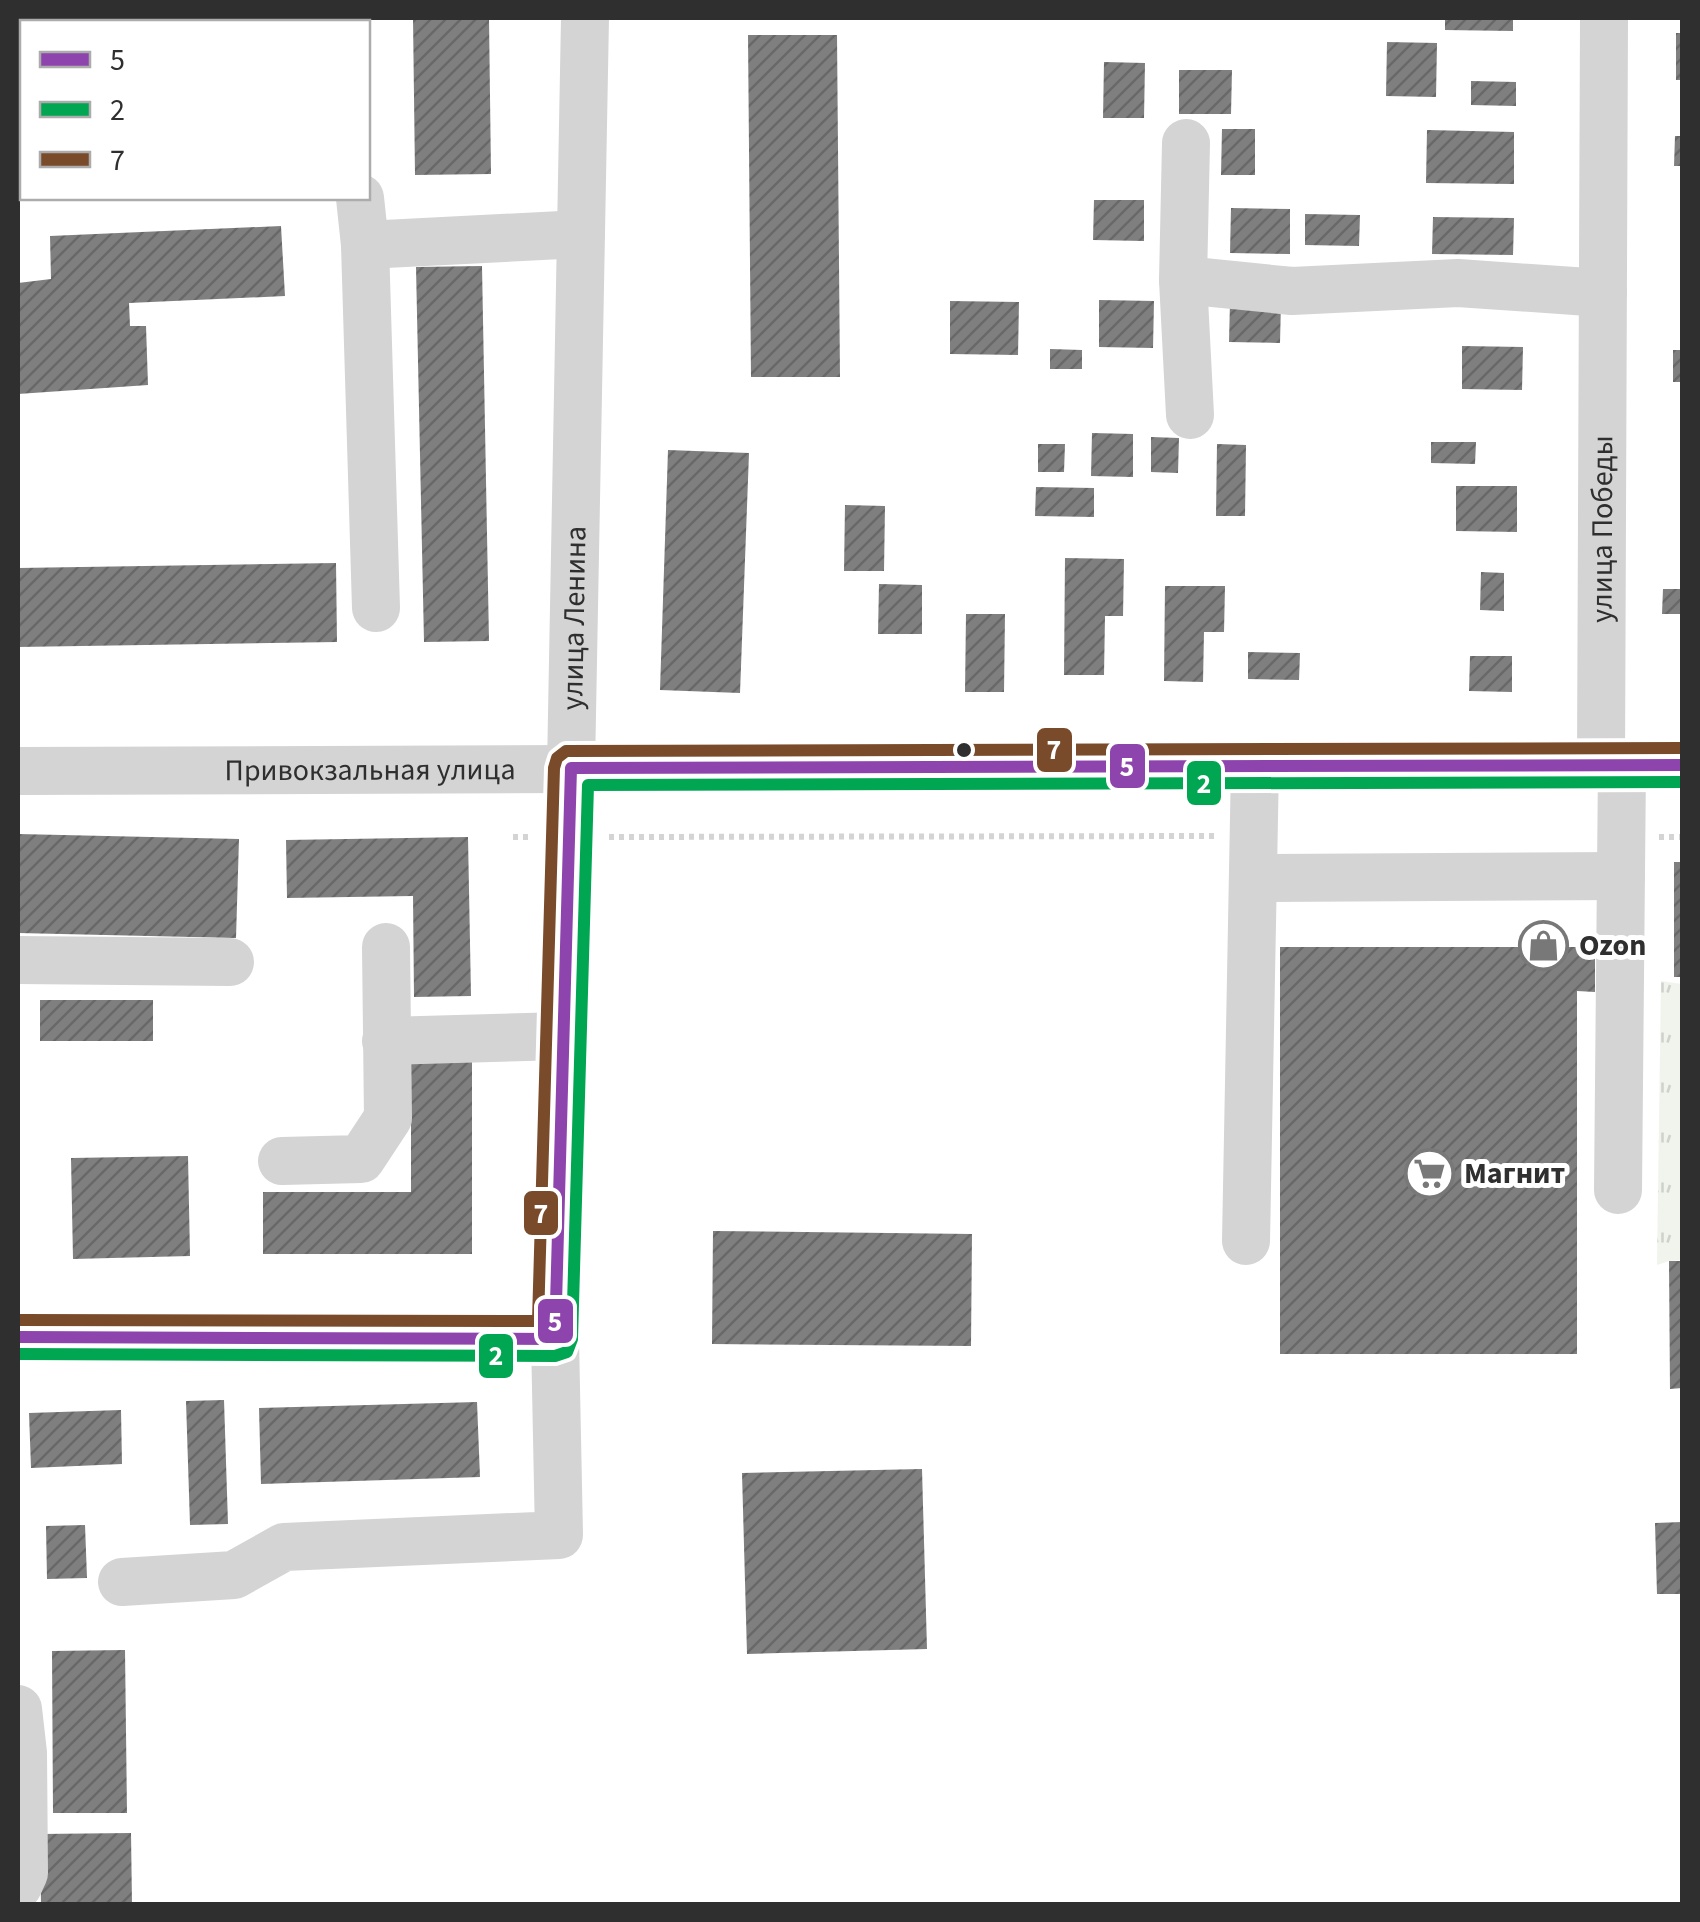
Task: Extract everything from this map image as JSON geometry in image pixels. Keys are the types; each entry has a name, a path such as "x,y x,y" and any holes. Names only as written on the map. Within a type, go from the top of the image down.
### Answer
{"street":[{"name":"улица Ленина","path":"122,1582 234,1575 284,1547 559,1534 555,1339 572,768 585,18"},
{"name":"улица Победы","path":"1604,18 1603,293 1611,764 1622,856 1618,1190"},
{"path":"1186,144 1183,280 1190,415"},
{"path":"360,200 365,245 376,608"},
{"path":"365,245 581,234"},
{"path":"1183,280 1292,291 1458,283 1603,293"},
{"name":"Привокзальная улица","path":"18,771 1682,765"},
{"path":"1246,1241 1256,766"},
{"path":"1254,857 1622,856"},
{"path":"282,1162 361,1159 388,1118 386,947"},
{"path":"18,960 230,962"},
{"path":"386,1041 563,1036"},
{"path":"18,1337 555,1339"},
{"path":"18,1708 23,1752 24,1873 18,1886"}],"path":[{"path":"513,836 1254,857"},
{"path":"1622,856 1682,838"}],"green space":[{"path":"1661,981 1682,984 1682,1260 1657,1265"}],"building":[{"path":"413,18 489,18 491,174 415,175"},
{"path":"1445,18 1513,18 1513,31 1445,30"},
{"path":"1676,33 1682,33 1682,80 1676,80"},
{"path":"748,35 837,35 840,377 751,377"},
{"path":"1387,42 1437,43 1436,97 1386,96"},
{"path":"1104,62 1145,63 1144,118 1103,118"},
{"path":"1179,70 1232,70 1231,114 1179,114"},
{"path":"1471,81 1516,82 1516,106 1471,105"},
{"path":"1222,129 1255,129 1255,175 1221,175"},
{"path":"1427,130 1514,132 1514,184 1426,183"},
{"path":"1675,136 1682,136 1682,166 1674,166"},
{"path":"1094,200 1144,200 1144,241 1093,240"},
{"path":"1231,208 1290,209 1290,254 1230,253"},
{"path":"1305,214 1360,215 1359,246 1305,245"},
{"path":"1433,217 1514,218 1513,255 1432,254"},
{"path":"281,226 285,296 129,303 130,326 146,326 148,385 18,394 18,283 51,279 50,236"},
{"path":"482,266 489,641 424,642 416,267"},
{"path":"1099,300 1154,301 1153,348 1099,347"},
{"path":"950,301 1019,302 1018,355 950,354"},
{"path":"1230,302 1281,302 1280,343 1229,342"},
{"path":"1462,346 1523,347 1522,390 1462,389"},
{"path":"1050,349 1082,350 1082,369 1050,369"},
{"path":"1673,350 1682,350 1682,382 1673,382"},
{"path":"1092,433 1133,434 1133,477 1091,476"},
{"path":"1151,437 1179,438 1178,473 1151,472"},
{"path":"1431,442 1476,442 1475,464 1431,463"},
{"path":"1038,444 1065,444 1064,472 1038,472"},
{"path":"1217,444 1246,445 1245,516 1216,516"},
{"path":"668,450 749,453 740,693 660,690"},
{"path":"1456,486 1517,486 1517,532 1456,531"},
{"path":"1036,487 1094,488 1094,517 1035,516"},
{"path":"845,505 885,506 884,571 844,571"},
{"path":"1065,558 1124,559 1123,616 1105,616 1104,675 1064,675"},
{"path":"336,563 337,642 18,647 18,568"},
{"path":"1481,572 1504,573 1504,611 1480,610"},
{"path":"879,584 922,585 922,634 878,634"},
{"path":"1165,586 1225,586 1224,632 1204,632 1203,682 1164,681"},
{"path":"1663,589 1682,589 1682,614 1662,614"},
{"path":"966,614 1005,614 1004,692 965,692"},
{"path":"1248,652 1300,653 1299,680 1248,679"},
{"path":"1470,656 1512,656 1512,692 1469,691"},
{"path":"18,834 239,839 236,938 18,933"},
{"path":"468,837 471,996 414,997 413,896 287,898 286,840"},
{"path":"1674,862 1682,862 1682,977 1674,977"},
{"name":"Магнит","path":"1280,947 1595,947 1595,992 1577,991 1577,1354 1280,1354"},
{"path":"40,1000 153,1000 153,1041 40,1041"},
{"path":"411,1057 472,1057 472,1254 263,1254 263,1192 411,1192"},
{"path":"188,1156 190,1256 73,1259 71,1158"},
{"path":"713,1231 972,1234 971,1346 712,1344"},
{"path":"1669,1261 1682,1261 1682,1388 1670,1389"},
{"path":"224,1400 228,1524 190,1525 186,1401"},
{"path":"477,1402 480,1477 261,1484 259,1408"},
{"path":"121,1410 122,1464 31,1468 29,1413"},
{"path":"922,1469 927,1649 747,1654 742,1473"},
{"path":"1682,1522 1682,1594 1657,1594 1655,1523"},
{"path":"85,1525 87,1578 47,1579 46,1526"},
{"path":"125,1650 127,1813 53,1813 52,1651"},
{"path":"131,1833 132,1904 41,1904 40,1834"}],"transit line":[{"name":"7","path":"18,1320 538,1321 554,768 557,758 566,751 1682,748"},
{"name":"5","path":"18,1337 555,1339 571,768 1682,765"},
{"name":"2","path":"18,1354 555,1356 567,1352 572,1339 588,785 1682,782"}],"place":[{"name":"Ozon","path":"1544,945"},
{"name":"Магнит","path":"1429,1173"}]}
